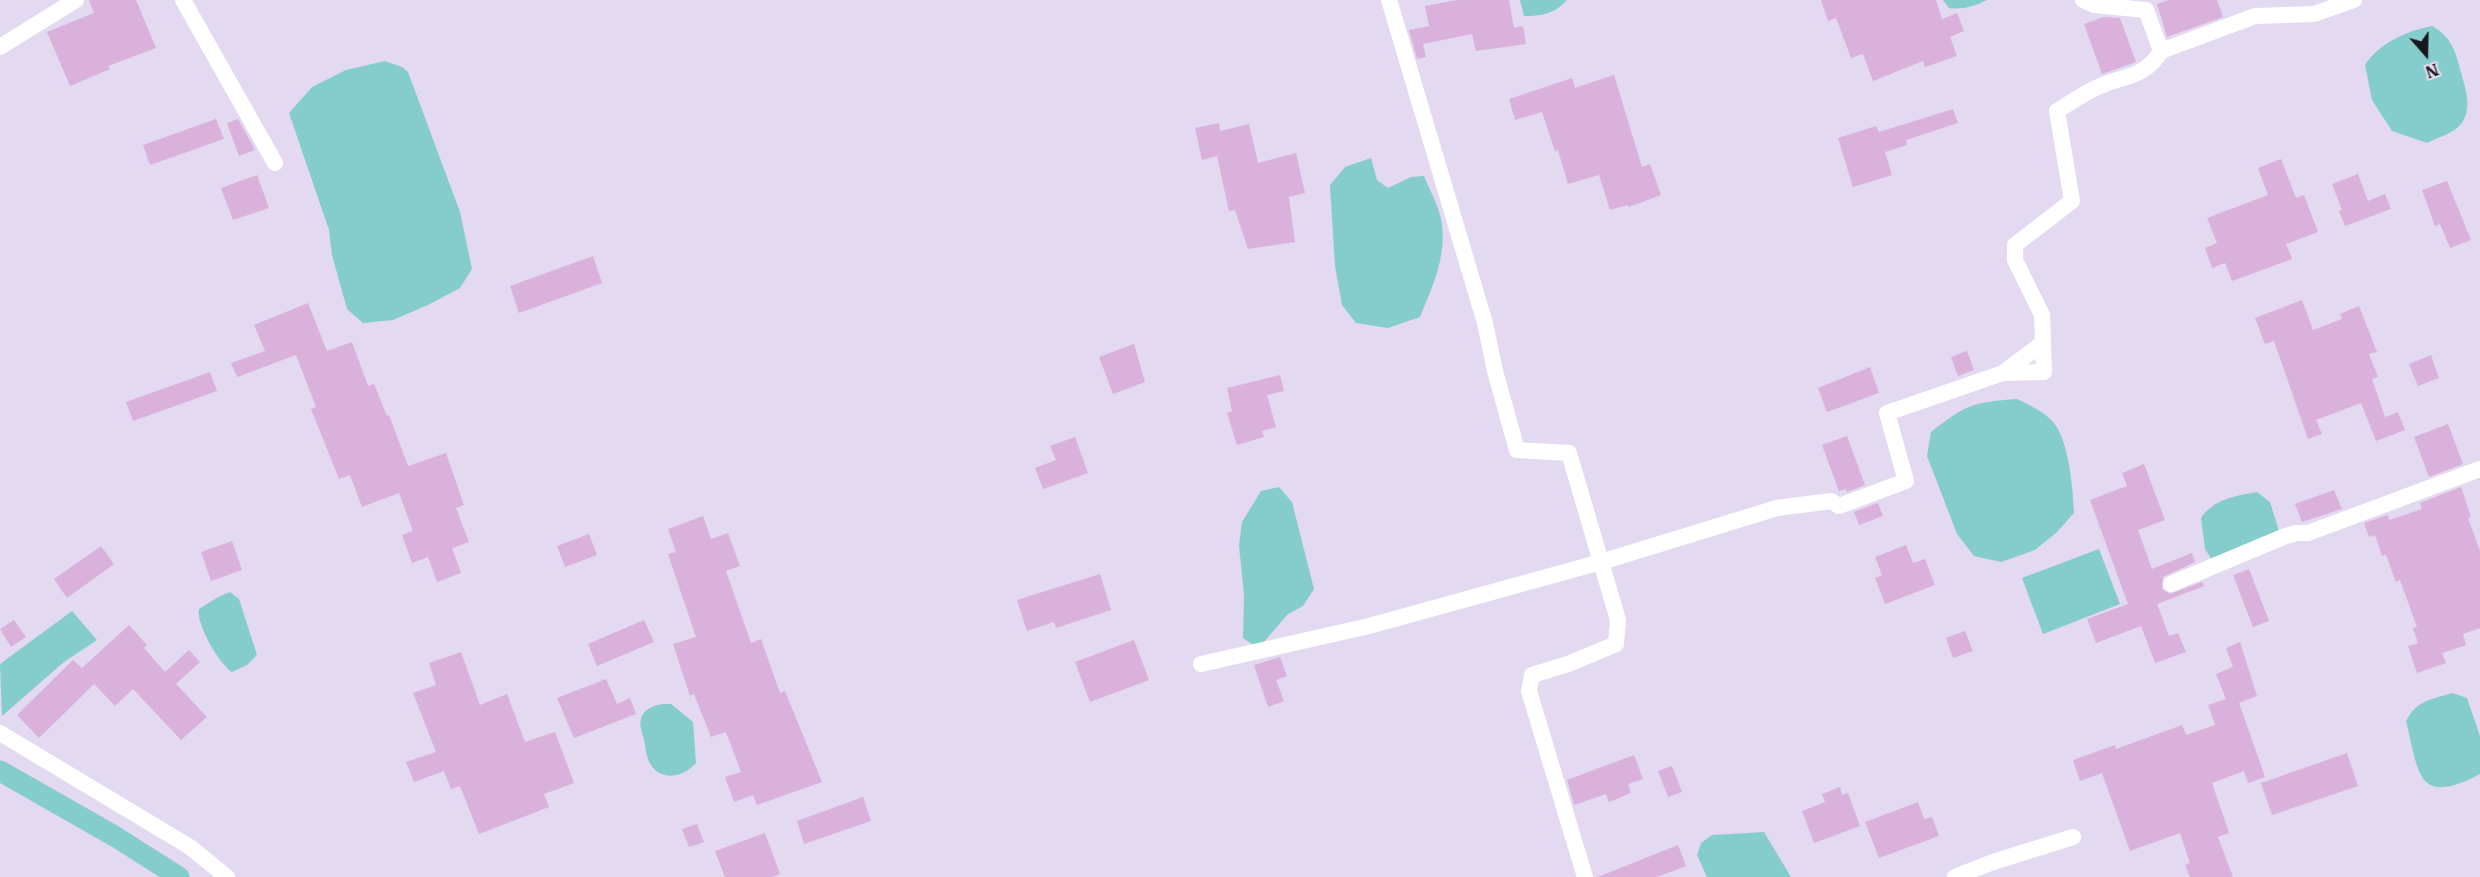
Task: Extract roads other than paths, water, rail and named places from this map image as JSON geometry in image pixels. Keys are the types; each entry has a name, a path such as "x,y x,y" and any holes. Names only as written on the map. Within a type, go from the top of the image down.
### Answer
{"street":[{"path":"0,47 76,0"},
{"path":"183,0 276,163"},
{"path":"1389,0 1485,323 1495,371 1517,450 1569,453 1618,620 1616,644 1569,664 1532,675 1529,691 1586,877"},
{"path":"2083,0 2094,5 2146,10 2161,51"},
{"path":"1201,664 1369,626 1601,562 1777,508 1831,501 1839,506 1906,481 1887,413 2002,373 2044,372 2042,315 2015,260 2015,245 2072,201 2057,111 2097,87 2144,71 2153,65 2161,51 2255,16 2314,14 2354,0"},
{"path":"2002,373 2043,342"},
{"path":"2171,584 2283,537 2296,533 2308,533 2480,469"},
{"path":"0,733 190,847 227,877"},
{"path":"1955,877 1993,862 2073,837"}],"waterway":[{"path":"0,771 116,837 179,877"}]}
